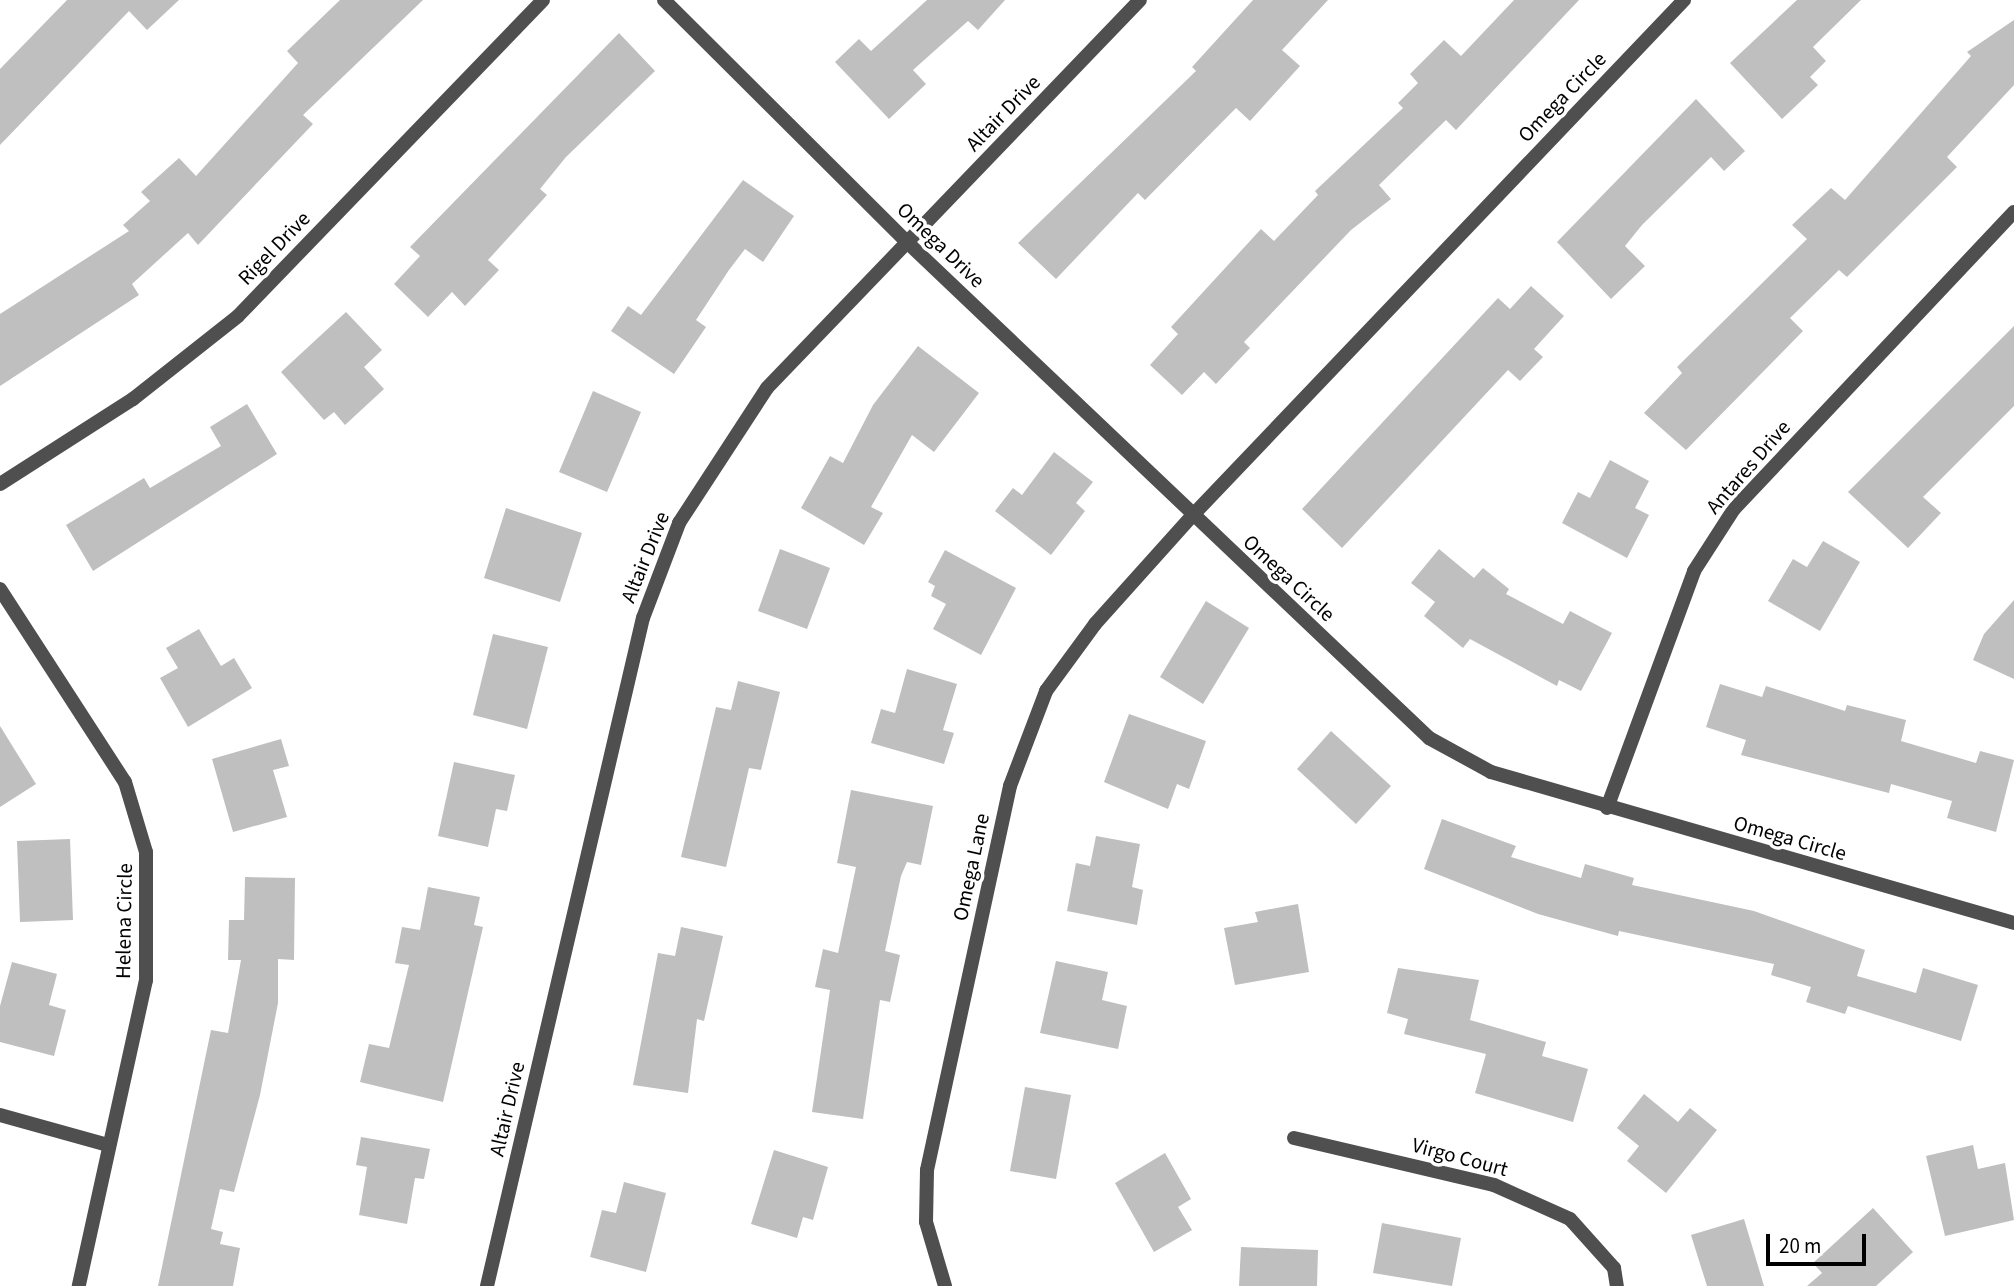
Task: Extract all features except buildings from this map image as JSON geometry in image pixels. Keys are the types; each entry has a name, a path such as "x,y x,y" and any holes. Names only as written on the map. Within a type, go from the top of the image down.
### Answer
{"street":[{"name":"Rigel Drive","path":"0,484 133,399 238,316 544,0"},
{"name":"Omega Drive","path":"664,0 908,243 1192,516"},
{"name":"Altair Drive","path":"487,1286 643,618 679,523 766,388 1140,0"},
{"name":"Omega Circle","path":"1684,0 1192,516 1429,738 1491,772 1607,808 2014,923"},
{"name":"Antares Drive","path":"1607,808 1694,571 1734,509 2014,212"},
{"name":"Omega Lane","path":"941,1283 926,1222 927,1170 1010,786 1046,691 1095,624 1192,516"},
{"name":"Helena Circle","path":"0,589 125,782 146,852 146,980 79,1286"},
{"path":"0,1115 108,1145"},
{"name":"Virgo Court","path":"1294,1138 1494,1185 1570,1219 1615,1268 1617,1286"}]}
